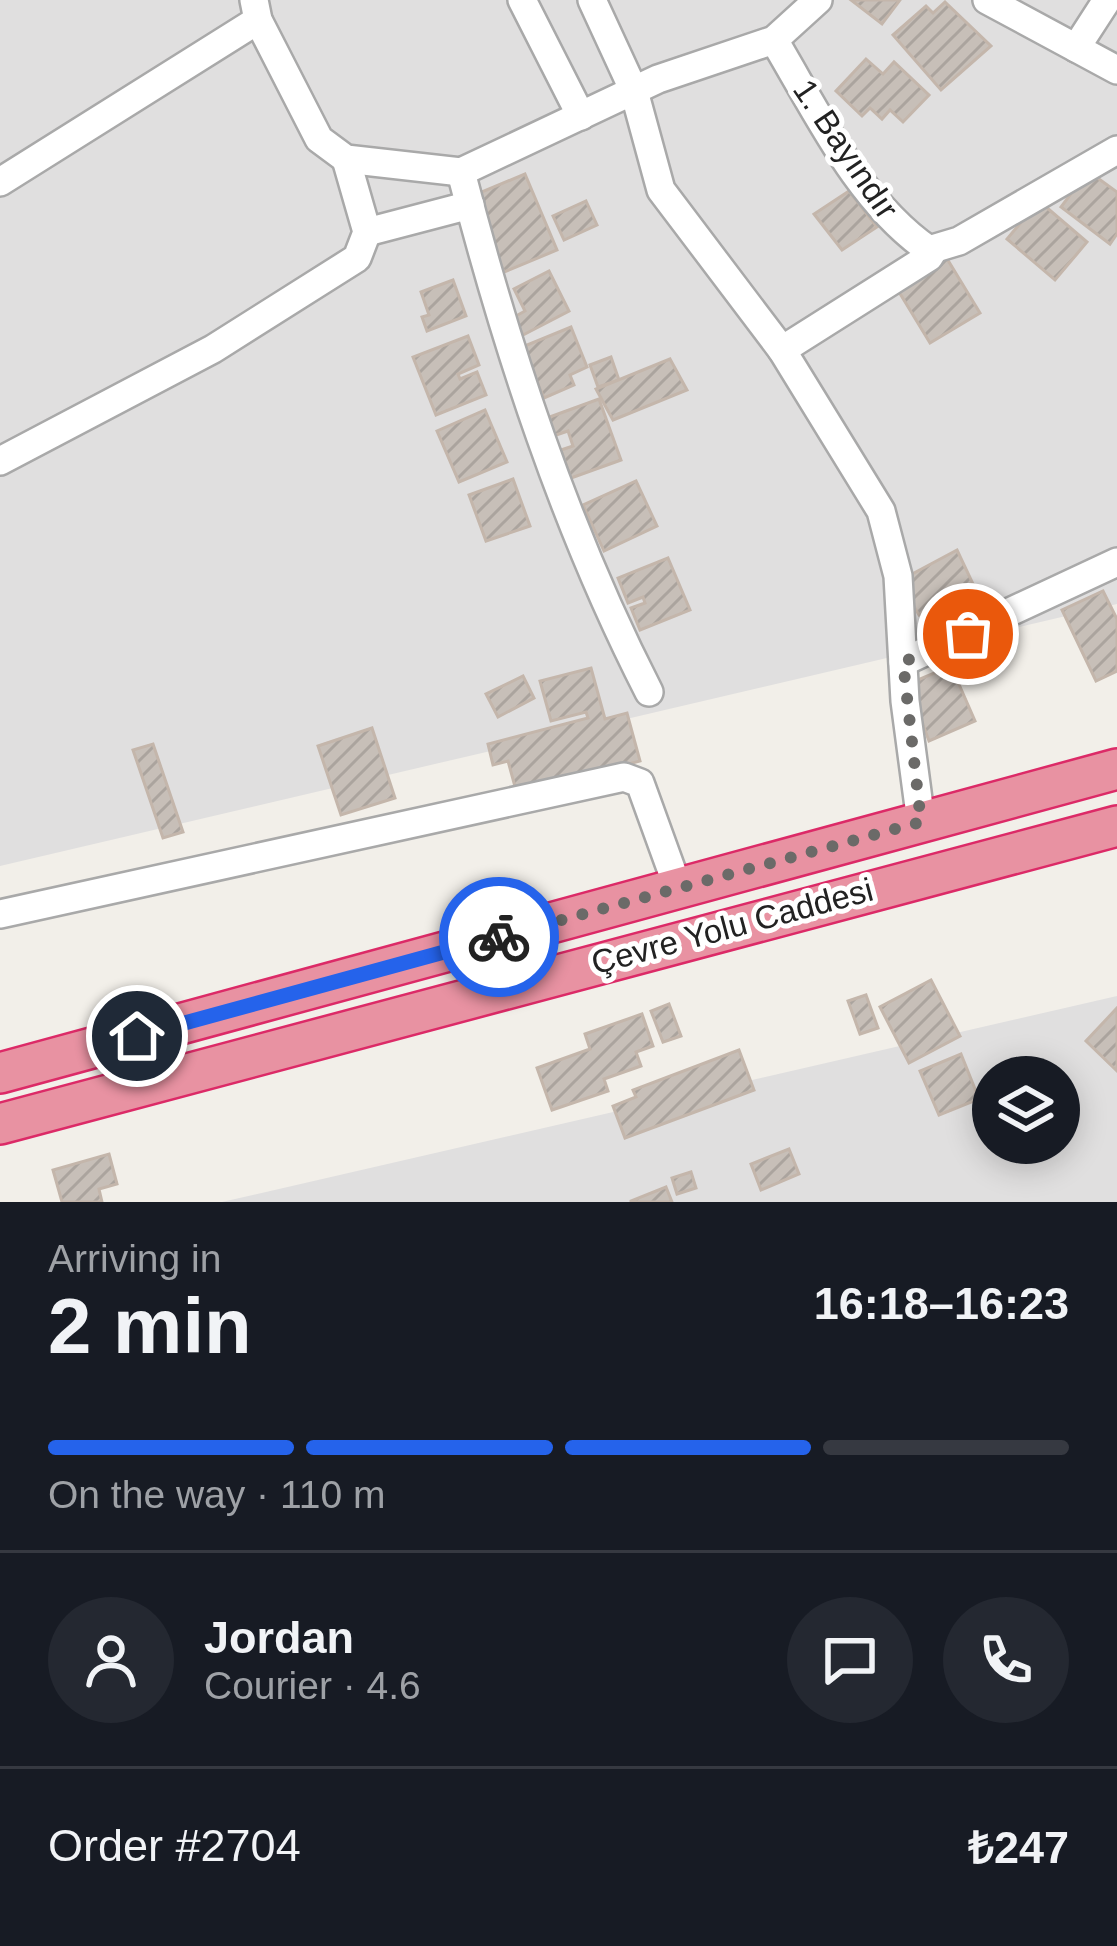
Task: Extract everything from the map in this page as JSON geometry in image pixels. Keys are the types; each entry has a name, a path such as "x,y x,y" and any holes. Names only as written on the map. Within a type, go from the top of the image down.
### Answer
{"highway":[{"name":"Çevre Yolu Caddesi","path":"0,1073 1117,769"},
{"name":"Çevre Yolu Caddesi","path":"0,1124 1117,826"}],"street":[{"path":"522,0 581,116"},
{"path":"592,0 634,91 662,190 782,350 881,511 898,576 921,822"},
{"path":"0,182 256,10 319,140 346,159 461,172 634,91 773,40 818,0"},
{"path":"987,0 1117,70"},
{"path":"1076,48 1107,0"},
{"name":"1. Bayındır","path":"773,40 849,163 904,233 934,249"},
{"path":"782,350 929,257 934,249 959,241 1117,150"},
{"path":"0,461 213,349 357,258 367,232 346,159"},
{"path":"461,172 503,335 615,626 649,692"},
{"path":"367,232 470,205"},
{"path":"903,662 1117,562"},
{"path":"0,914 624,777 640,782 678,888"}],"shaded area":[{"path":"0,0 1117,0 1117,604 0,866"},
{"path":"1117,996 1117,1202 222,1202"}],"building":[{"path":"851,0 900,0 882,24"},
{"path":"945,2 991,46 941,90 893,35 926,6 933,13"},
{"path":"866,59 883,74 894,62 929,95 903,122 890,110 882,119 870,108 862,116 836,91"},
{"path":"1088,171 1117,192 1117,234 1110,244 1061,207"},
{"path":"525,174 557,250 504,272 472,196"},
{"path":"849,191 877,227 842,250 814,214"},
{"path":"586,201 597,225 564,240 553,216"},
{"path":"1039,201 1087,242 1055,280 1007,239"},
{"path":"946,257 980,313 930,343 896,287"},
{"path":"549,271 569,311 523,335 514,317 525,311 514,289"},
{"path":"453,280 466,316 427,331 422,317 429,315 421,292"},
{"path":"571,327 587,367 570,375 574,385 544,398 522,347"},
{"path":"468,336 479,365 458,374 460,379 477,372 486,395 436,415 413,357"},
{"path":"611,357 619,380 598,387 590,365"},
{"path":"670,359 687,390 613,420 596,389"},
{"path":"599,399 621,460 571,478 561,450 573,446 568,431 553,436 547,418"},
{"path":"485,410 507,462 459,482 437,431"},
{"path":"513,479 530,526 486,541 469,495"},
{"path":"636,481 657,526 604,551 583,505"},
{"path":"957,550 974,586 919,615 899,581"},
{"path":"668,558 690,610 640,630 631,608 645,603 643,597 628,603 618,578"},
{"path":"1103,591 1117,619 1117,671 1096,681 1062,610"},
{"path":"951,666 975,721 929,741 908,684"},
{"path":"591,668 605,719 627,713 640,761 517,794 508,761 493,765 488,744 588,718 586,712 551,721 540,681"},
{"path":"523,676 534,698 498,717 486,694"},
{"path":"372,728 395,798 341,815 318,746"},
{"path":"153,744 183,832 163,838 133,750"},
{"path":"931,980 960,1036 909,1063 880,1007"},
{"path":"866,995 878,1028 860,1034 848,1001"},
{"path":"669,1004 681,1036 663,1042 651,1011"},
{"path":"1117,1008 1117,1071 1086,1041"},
{"path":"642,1014 653,1046 636,1052 641,1066 604,1079 608,1091 552,1110 537,1068 590,1049 585,1034"},
{"path":"739,1050 754,1090 625,1138 613,1106 636,1097 633,1090"},
{"path":"961,1054 972,1082 972,1102 939,1115 920,1071"},
{"path":"789,1149 799,1174 761,1190 751,1164"},
{"path":"109,1154 117,1184 99,1189 102,1202 62,1202 53,1170"},
{"path":"691,1172 696,1188 677,1194 672,1178"},
{"path":"666,1187 672,1202 631,1202 631,1201"}],"way so far":[{"path":"499,937 921,822 903,662 968,634"}],"route":[{"path":"137,1036 499,937"}]}
